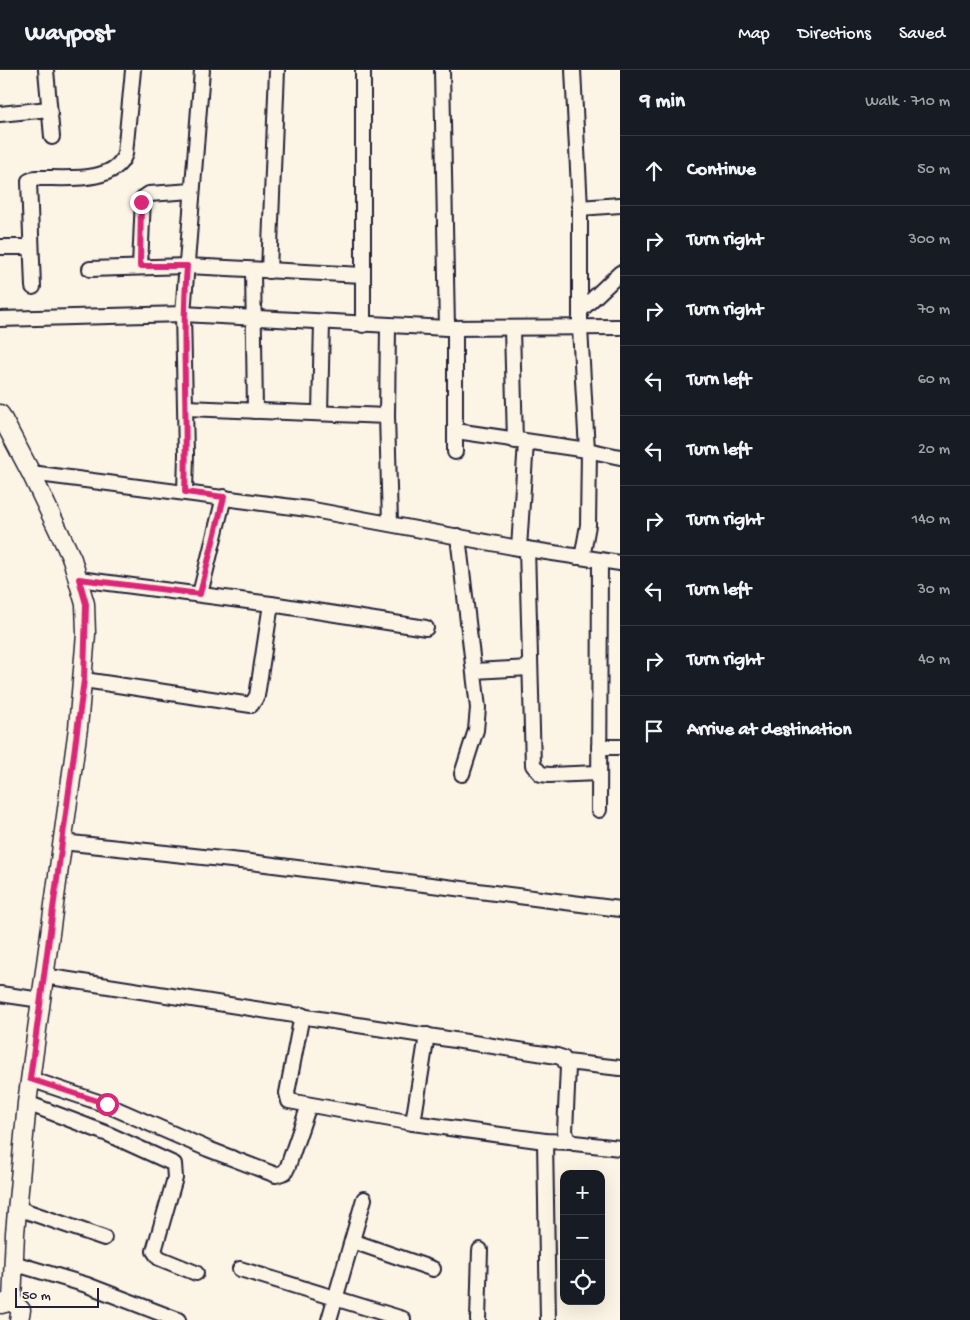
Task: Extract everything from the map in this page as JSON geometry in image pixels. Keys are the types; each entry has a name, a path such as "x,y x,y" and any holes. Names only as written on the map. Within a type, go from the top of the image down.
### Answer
{"main road":[{"path":"0,414 59,529 79,579 86,604 84,680 30,1079 13,1262 6,1303 21,1310 19,1320"}],"street":[{"path":"46,70 52,137"},
{"path":"33,287 30,180 100,174 115,168 123,161 133,70"},
{"path":"185,492 186,408 183,314 202,70"},
{"path":"269,272 276,70"},
{"path":"363,70 363,324"},
{"path":"442,70 456,431 455,452"},
{"path":"573,70 580,208 580,328 586,450 589,451 588,525 583,553 578,557"},
{"path":"0,114 49,108"},
{"path":"140,266 143,198 149,194 192,192"},
{"path":"580,208 620,205"},
{"path":"0,247 31,247"},
{"path":"90,269 187,266 269,272 363,275"},
{"path":"252,270 255,411"},
{"path":"580,311 620,273"},
{"path":"0,319 183,314 451,328 620,327"},
{"path":"320,414 322,322"},
{"path":"388,326 387,416 390,523"},
{"path":"512,329 520,442 532,758 536,770 549,775 599,773"},
{"path":"186,408 387,416"},
{"path":"456,431 520,442 586,450 620,457"},
{"path":"31,473 224,497 390,523 523,548 620,563"},
{"path":"200,594 224,497"},
{"path":"458,536 478,719 462,774"},
{"path":"599,810 600,560"},
{"path":"79,579 271,604 426,628"},
{"path":"84,680 251,705 257,696 271,604"},
{"path":"474,671 530,668"},
{"path":"598,747 620,747"},
{"path":"62,842 250,862 620,908"},
{"path":"44,976 557,1056 566,1062 620,1068"},
{"path":"0,994 41,1000"},
{"path":"302,1015 287,1096 292,1102 545,1141 620,1148"},
{"path":"414,1122 426,1035"},
{"path":"566,1062 569,1076 565,1137 570,1142"},
{"path":"30,1079 107,1104 276,1175 284,1172 288,1166 309,1104"},
{"path":"27,1103 108,1134 174,1164 175,1178 154,1252 159,1258 196,1273"},
{"path":"545,1141 548,1320"},
{"path":"329,1320 364,1200"},
{"path":"17,1208 104,1238"},
{"path":"352,1241 433,1269"},
{"path":"478,1320 480,1250"},
{"path":"13,1262 87,1285 178,1320"},
{"path":"240,1269 403,1320"}],"route":[{"path":"107,1104 30,1079 84,680 86,604 79,579 200,594 224,497 185,492 186,408 183,314 187,266 140,266 141,202"}]}
